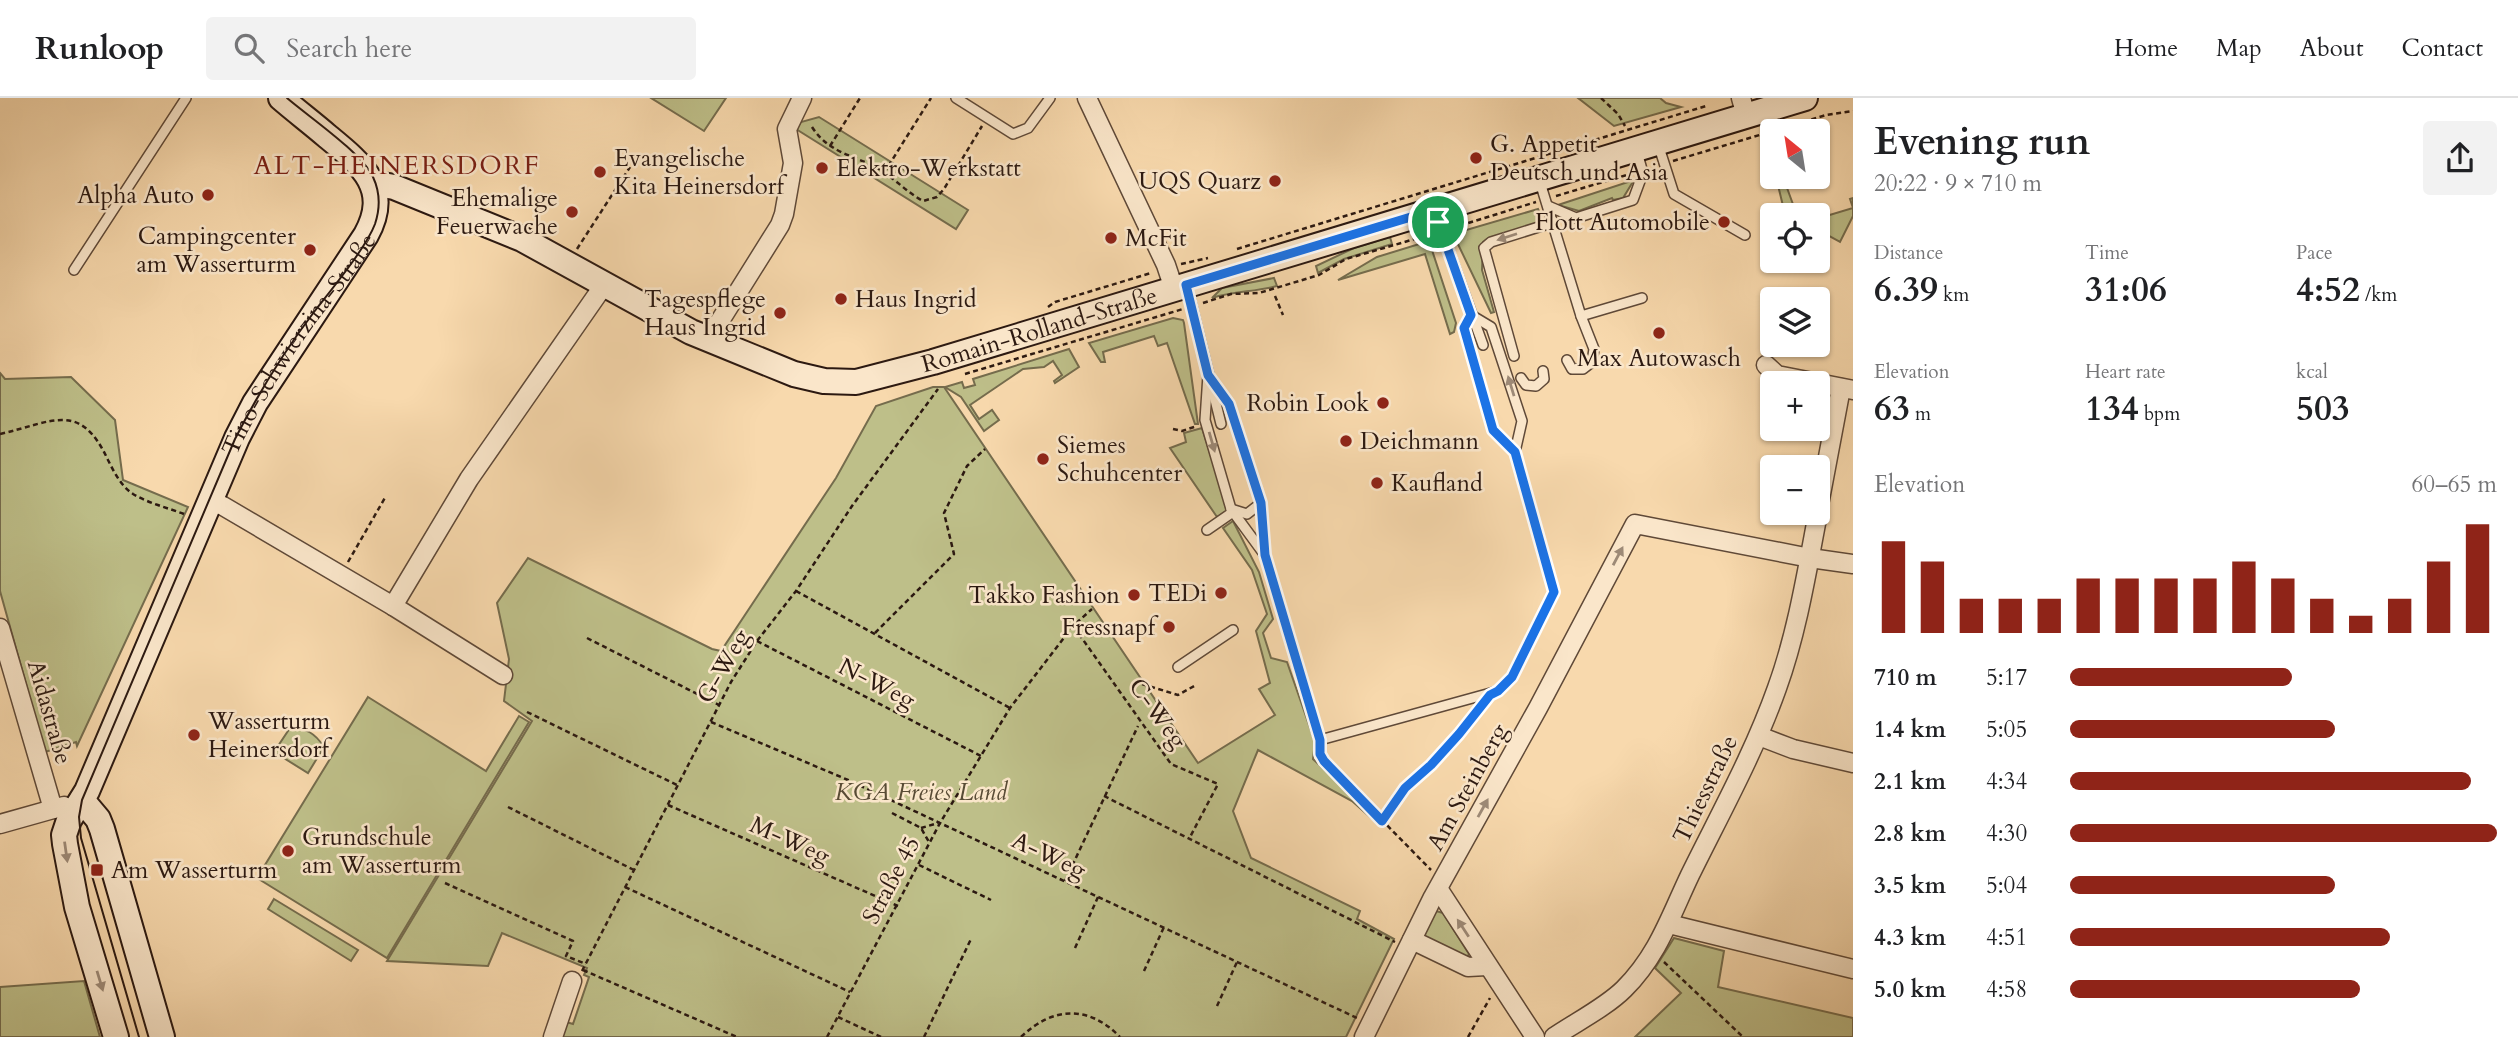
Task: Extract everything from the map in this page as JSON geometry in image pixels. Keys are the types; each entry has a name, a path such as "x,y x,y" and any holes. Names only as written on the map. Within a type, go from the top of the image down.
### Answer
{"main road":[{"path":"281,98 355,159 372,183"},
{"name":"Romain-Rolland-Straße","path":"372,183 394,187 522,239 673,324 708,340 804,377 842,383 856,382 933,362 1647,146 1744,107 1805,98"},
{"name":"Tino-Schwierzina-Straße","path":"117,1037 77,908 64,835 69,820 82,800 209,500 255,403 369,230 376,206 372,183"},
{"path":"82,800 98,819 102,829 162,1037"}],"street":[{"path":"708,340 780,225 793,163 788,129 802,98"},
{"path":"1087,98 1176,288"},
{"path":"393,606 469,479 604,285"},
{"path":"1766,365 1777,375 1847,389"},
{"name":"Thiesstraße","path":"1830,461 1847,389"},
{"path":"209,500 341,574 503,675"},
{"name":"Am Steinberg","path":"1367,1030 1438,890 1635,524 1810,558"},
{"name":"Thiesstraße","path":"1554,1037 1623,990 1650,958 1670,924 1682,891 1759,736 1779,685 1816,525"},
{"path":"1810,558 1853,564"},
{"name":"Aidastraße","path":"0,628 53,809"},
{"path":"1759,736 1793,749 1853,763"},
{"path":"0,824 82,800"},
{"path":"1438,890 1535,1037"},
{"path":"1670,924 1853,969"},
{"path":"1410,944 1468,967 1487,966"},
{"path":"552,1037 578,976"}],"lane":[{"path":"74,270 186,98"},
{"path":"956,98 1013,134 1028,128 1050,98"},
{"path":"1548,206 1576,218 1633,200 1643,173 1647,146"},
{"path":"1647,146 1674,194 1745,235"},
{"path":"1539,178 1552,220 1552,237 1594,349 1594,358 1589,366 1572,369 1567,360"},
{"path":"1434,210 1483,345"},
{"path":"1514,356 1484,248 1491,242 1545,225 1552,220"},
{"path":"1176,288 1208,375 1221,424"},
{"path":"1581,316 1642,298"},
{"path":"1208,375 1229,404 1261,503 1265,555 1320,740 1498,691 1512,677 1554,592 1515,452 1522,421 1491,327 1471,315"},
{"path":"1471,315 1464,328 1493,430 1515,452"},
{"path":"1521,378 1526,385 1536,386 1544,379 1543,371"},
{"path":"1208,375 1206,423 1232,511 1265,555"},
{"path":"1207,530 1232,511 1247,513 1261,503"},
{"path":"1178,667 1233,630"}],"path":[{"path":"830,146 860,98"},
{"path":"884,173 931,98"},
{"path":"1601,98 1618,114 1625,126"},
{"path":"1231,252 1242,246 1715,104"},
{"path":"812,127 821,140 846,156 884,173 923,201 937,197 988,118"},
{"path":"575,252 630,166"},
{"path":"1212,300 1231,294 1259,293 1319,275 1346,259 1423,236"},
{"path":"959,373 968,374 1176,288 1201,258 1212,258"},
{"path":"1042,311 1055,302 1176,288"},
{"path":"1275,296 1283,315"},
{"name":"G-Weg","path":"578,976 719,705 757,641 938,389"},
{"path":"0,434 66,419 86,426 99,440 117,477 132,494 184,514"},
{"path":"1173,429 1182,431 1206,423"},
{"path":"875,633 954,554 944,513 967,466 985,449"},
{"path":"341,574 386,496"},
{"path":"796,590 1010,708"},
{"name":"Straße 45","path":"827,1037 940,823 1010,708 1073,626 1092,609"},
{"name":"C-Weg","path":"1073,626 1171,764 1218,784 1189,839"},
{"path":"587,638 719,705"},
{"name":"N-Weg","path":"757,641 981,756"},
{"path":"1142,684 1178,695 1196,685"},
{"path":"1382,821 1405,788 1431,765 1490,695"},
{"path":"527,712 679,786"},
{"name":"A-Weg","path":"711,722 849,780 1065,881 1237,962 1367,1030"},
{"path":"1065,881 1138,726"},
{"path":"1320,740 1320,754 1324,761 1436,876 1438,890"},
{"path":"1104,796 1410,944"},
{"name":"M-Weg","path":"668,805 898,906"},
{"path":"508,807 634,870"},
{"path":"892,813 921,828 929,844"},
{"path":"921,828 940,823"},
{"path":"919,865 992,900"},
{"path":"445,883 573,941 566,956 586,964"},
{"path":"625,887 850,992"},
{"path":"1075,948 1098,897"},
{"path":"1144,971 1164,928"},
{"path":"924,1037 971,939"},
{"path":"1659,957 1743,1037"},
{"path":"1217,1006 1237,962"},
{"path":"578,976 737,1037"},
{"path":"1468,1037 1490,998"},
{"path":"1021,1037 1032,1026 1067,1012 1083,1014 1107,1023 1120,1037"},
{"path":"838,1017 881,1037"}],"green space":[{"path":"651,98 726,98 704,131"},
{"path":"1578,98 1660,98 1666,103 1681,107 1614,126"},
{"path":"819,117 968,210 956,229 796,129 801,122"},
{"path":"1634,180 1623,198 1612,198 1579,211 1558,205"},
{"path":"1779,189 1787,189 1793,203 1782,203"},
{"path":"1853,208 1853,216 1840,242 1830,237 1830,215"},
{"path":"1538,209 1541,216 1538,223 1483,242 1482,270 1494,312 1491,313 1456,240 1456,233"},
{"path":"1390,237 1392,244 1344,259 1318,273 1316,266 1354,248"},
{"path":"1429,241 1456,323 1454,332 1450,334 1425,254 1338,280 1377,257"},
{"path":"1274,278 1277,286 1212,298 1222,288"},
{"path":"1173,318 1183,320 1184,323 1198,424 1195,424 1167,343 1158,346 1154,336 1103,352 1105,362 1101,362 1089,343"},
{"path":"1069,349 1079,367 1055,383 1062,375 1053,361 1044,367 1023,369 970,405 979,419 992,410 999,420 984,431 961,397 945,387 962,382 964,388 975,385 973,379"},
{"path":"0,373 5,379 71,377 115,420 123,480 188,507 77,746 76,742 45,752 0,591"},
{"name":"KGA Freies Land","path":"933,387 944,387 1198,763 1275,715 1259,689 1270,683 1256,631 1267,614 1252,570 1223,528 1233,521 1259,572 1273,619 1263,633 1271,658 1287,662 1315,742 1313,759 1373,815 1378,824 1352,801 1258,750 1233,811 1251,858 1360,911 1357,919 1394,939 1346,1037 559,1037 563,1021 573,1024 589,977 584,975 587,968 502,933 488,966 387,961 532,721 504,701 509,659 497,603 528,558 712,649 721,651 836,478 876,406"},
{"path":"1202,428 1228,510 1217,517 1170,448 1186,442 1184,433"},
{"path":"368,697 486,771 519,716 529,722 387,958 257,878"},
{"path":"290,728 310,732 324,747 308,773 274,752"},
{"path":"274,899 358,950 351,961 268,909"},
{"path":"1436,911 1443,913 1469,954 1466,959 1420,935"},
{"path":"1674,938 1724,951 1718,987 1853,1018 1853,1037 1635,1037 1681,993 1655,968"},
{"path":"84,981 100,1037 0,1037 0,987"}],"tram line":[{"path":"139,1037 81,838 79,817 82,800 235,439 282,358 364,245 378,212 377,189 367,167 346,146 287,98"}],"place":[{"name":"G. Appetit Deutsch und Asia","path":"1476,158"},
{"name":"Elektro-Werkstatt","path":"822,168"},
{"name":"Evangelische Kita Heinersdorf","path":"600,172"},
{"name":"UQS Quarz","path":"1275,181"},
{"name":"Alpha Auto","path":"208,195"},
{"name":"Ehemalige Feuerwache","path":"572,212"},
{"name":"Flott Automobile","path":"1724,222"},
{"name":"McFit","path":"1111,238"},
{"name":"Campingcenter am Wasserturm","path":"310,250"},
{"name":"Haus Ingrid","path":"841,299"},
{"name":"Tagespflege Haus Ingrid","path":"780,313"},
{"name":"Max Autowasch","path":"1659,333"},
{"name":"Robin Look","path":"1383,403"},
{"name":"Deichmann","path":"1346,441"},
{"name":"Siemes Schuhcenter","path":"1043,459"},
{"name":"Kaufland","path":"1377,483"},
{"name":"TEDi","path":"1221,593"},
{"name":"Takko Fashion","path":"1134,595"},
{"name":"Fressnapf","path":"1169,627"},
{"name":"Wasserturm Heinersdorf","path":"194,735"},
{"name":"Grundschule am Wasserturm","path":"288,851"},
{"name":"Am Wasserturm","path":"97,870"}],"district":[{"name":"ALT-HEINERSDORF","path":"397,165"}],"route":[{"path":"1434,210 1438,222 1471,315 1464,328 1493,430 1515,452 1554,592 1512,677 1490,695 1431,765 1405,788 1382,821 1320,754 1320,740 1265,555 1261,503 1229,404 1208,375 1186,285 1434,210"}]}
